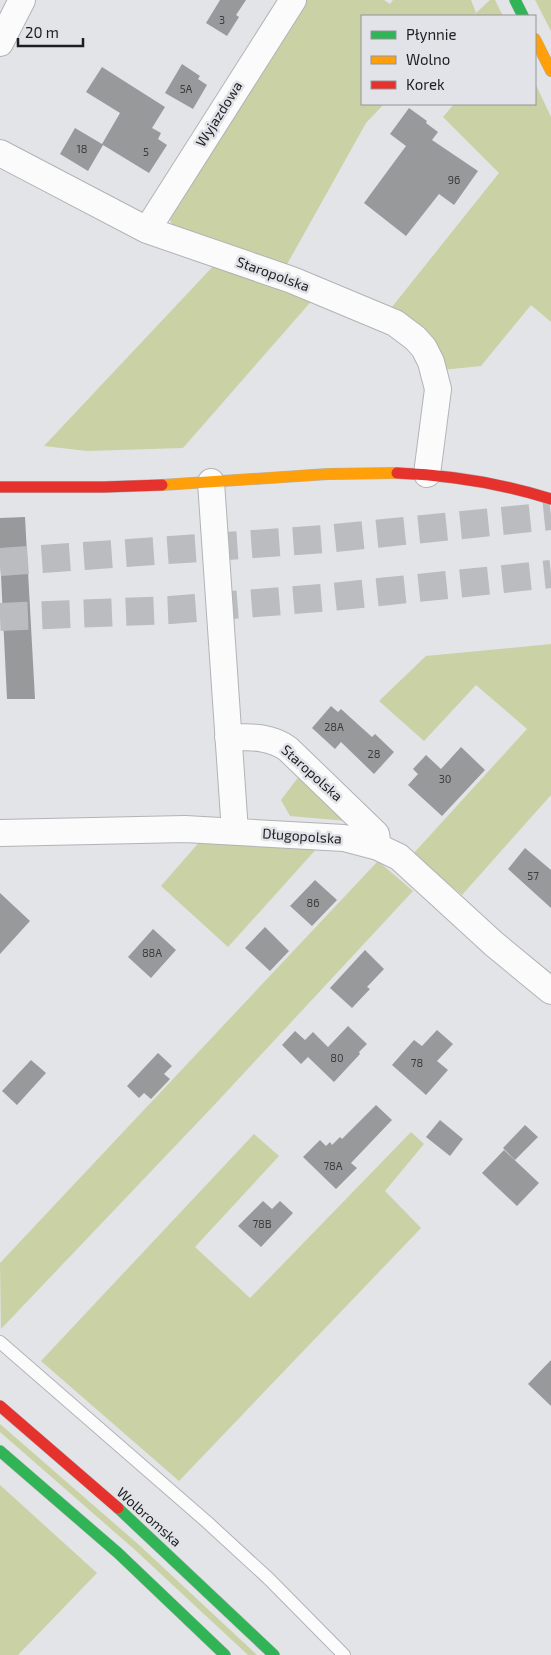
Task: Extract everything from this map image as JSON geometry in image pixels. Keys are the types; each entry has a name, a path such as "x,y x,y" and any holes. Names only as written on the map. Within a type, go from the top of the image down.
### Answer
{"main road":[{"path":"515,0 522,15"},
{"path":"536,41 551,71"},
{"path":"0,487 165,486 376,473 427,474 471,480 531,492 551,499"},
{"name":"Wolbromska","path":"0,1406 140,1527 274,1655"},
{"path":"0,1451 118,1553 225,1655"}],"street":[{"path":"0,43 22,0"},
{"name":"Wyjazdowa","path":"146,230 293,0"},
{"name":"Staropolska","path":"0,153 146,230 292,280 395,323 415,338 424,348 431,362 438,389 427,474"},
{"path":"211,482 235,832"},
{"name":"Staropolska","path":"228,737 264,738 282,744 376,834 378,847"},
{"name":"Długopolska","path":"0,833 184,829 344,838 378,847 399,857 494,944 551,991"}],"lane":[{"path":"0,1342 269,1579 344,1655"}],"green space":[{"path":"307,0 384,0 390,4 393,0 471,0 476,13 490,0 495,0 502,15 361,15 361,105 383,105 366,123 286,266 173,227 168,215 275,44"},
{"path":"535,0 551,0 551,31"},
{"path":"536,85 551,117 551,322 531,305 481,366 442,370 388,312 499,173 443,117 453,105 536,105"},
{"path":"218,261 315,297 183,448 87,451 44,446"},
{"path":"551,644 551,795 462,895 413,854 527,729 476,685 424,741 379,701 426,656"},
{"path":"303,771 347,821 290,816 281,800"},
{"path":"202,839 319,846 228,947 161,886"},
{"path":"378,861 413,891 218,1101 1,1329 0,1263"},
{"path":"411,1132 424,1144 385,1191 421,1228 179,1481 41,1361 254,1134 279,1156 195,1247 250,1298"},
{"path":"0,1424 138,1544 257,1655 248,1655 134,1549 0,1432"},
{"path":"0,1485 97,1573 18,1655 0,1655"}],"building":[{"path":"220,0 246,0 236,15 239,17 227,36 206,23"},
{"path":"182,64 200,76 198,79 207,85 193,109 165,93"},
{"path":"102,67 165,107 152,128 161,133 158,139 167,145 149,173 103,145 88,171 60,154 75,128 102,144 120,113 86,92"},
{"path":"409,108 438,132 432,140 478,171 454,205 439,194 406,236 364,203 406,146 390,134"},
{"path":"25,517 35,699 7,699 0,518"},
{"path":"331,706 338,712 341,709 372,737 375,734 394,752 374,774 341,742 335,749 312,728"},
{"path":"461,747 485,770 442,816 408,785 418,774 413,769 426,755 441,769"},
{"path":"525,848 551,870 551,908 508,869"},
{"path":"315,880 337,900 312,926 290,906"},
{"path":"0,893 30,921 0,954"},
{"path":"265,927 289,951 270,971 245,948"},
{"path":"153,929 176,950 151,978 128,957"},
{"path":"365,950 384,969 367,987 370,989 352,1008 330,988"},
{"path":"348,1026 367,1044 334,1082 308,1057 301,1064 282,1045 295,1031 305,1040 313,1032 328,1047"},
{"path":"437,1030 453,1044 437,1061 448,1070 426,1095 392,1065 414,1040 422,1046"},
{"path":"158,1053 172,1066 164,1074 170,1079 151,1099 144,1093 139,1098 127,1086"},
{"path":"31,1060 46,1073 17,1105 2,1091"},
{"path":"376,1105 392,1120 351,1163 357,1168 336,1189 303,1157 320,1140 326,1146 330,1142 332,1145 340,1137 342,1139"},
{"path":"440,1120 463,1139 450,1156 426,1137"},
{"path":"525,1125 538,1137 515,1160 503,1148"},
{"path":"504,1150 539,1183 517,1206 482,1173"},
{"path":"263,1201 272,1209 280,1201 293,1213 261,1247 238,1226"},
{"path":"551,1360 551,1406 528,1384"}],"tunnel":[{"path":"0,562 325,539 551,516"},
{"path":"0,617 170,610 332,597 551,574"}],"traffic: fast":[{"path":"515,0 522,15"},
{"path":"0,1451 118,1553 225,1655"},
{"path":"118,1508 274,1655"}],"traffic: slow":[{"path":"536,41 551,71"},
{"path":"162,485 328,474 397,473"}],"traffic: jam":[{"path":"397,473 475,481 513,488 551,499"},
{"path":"0,487 162,485"},
{"path":"0,1406 118,1508"}]}
